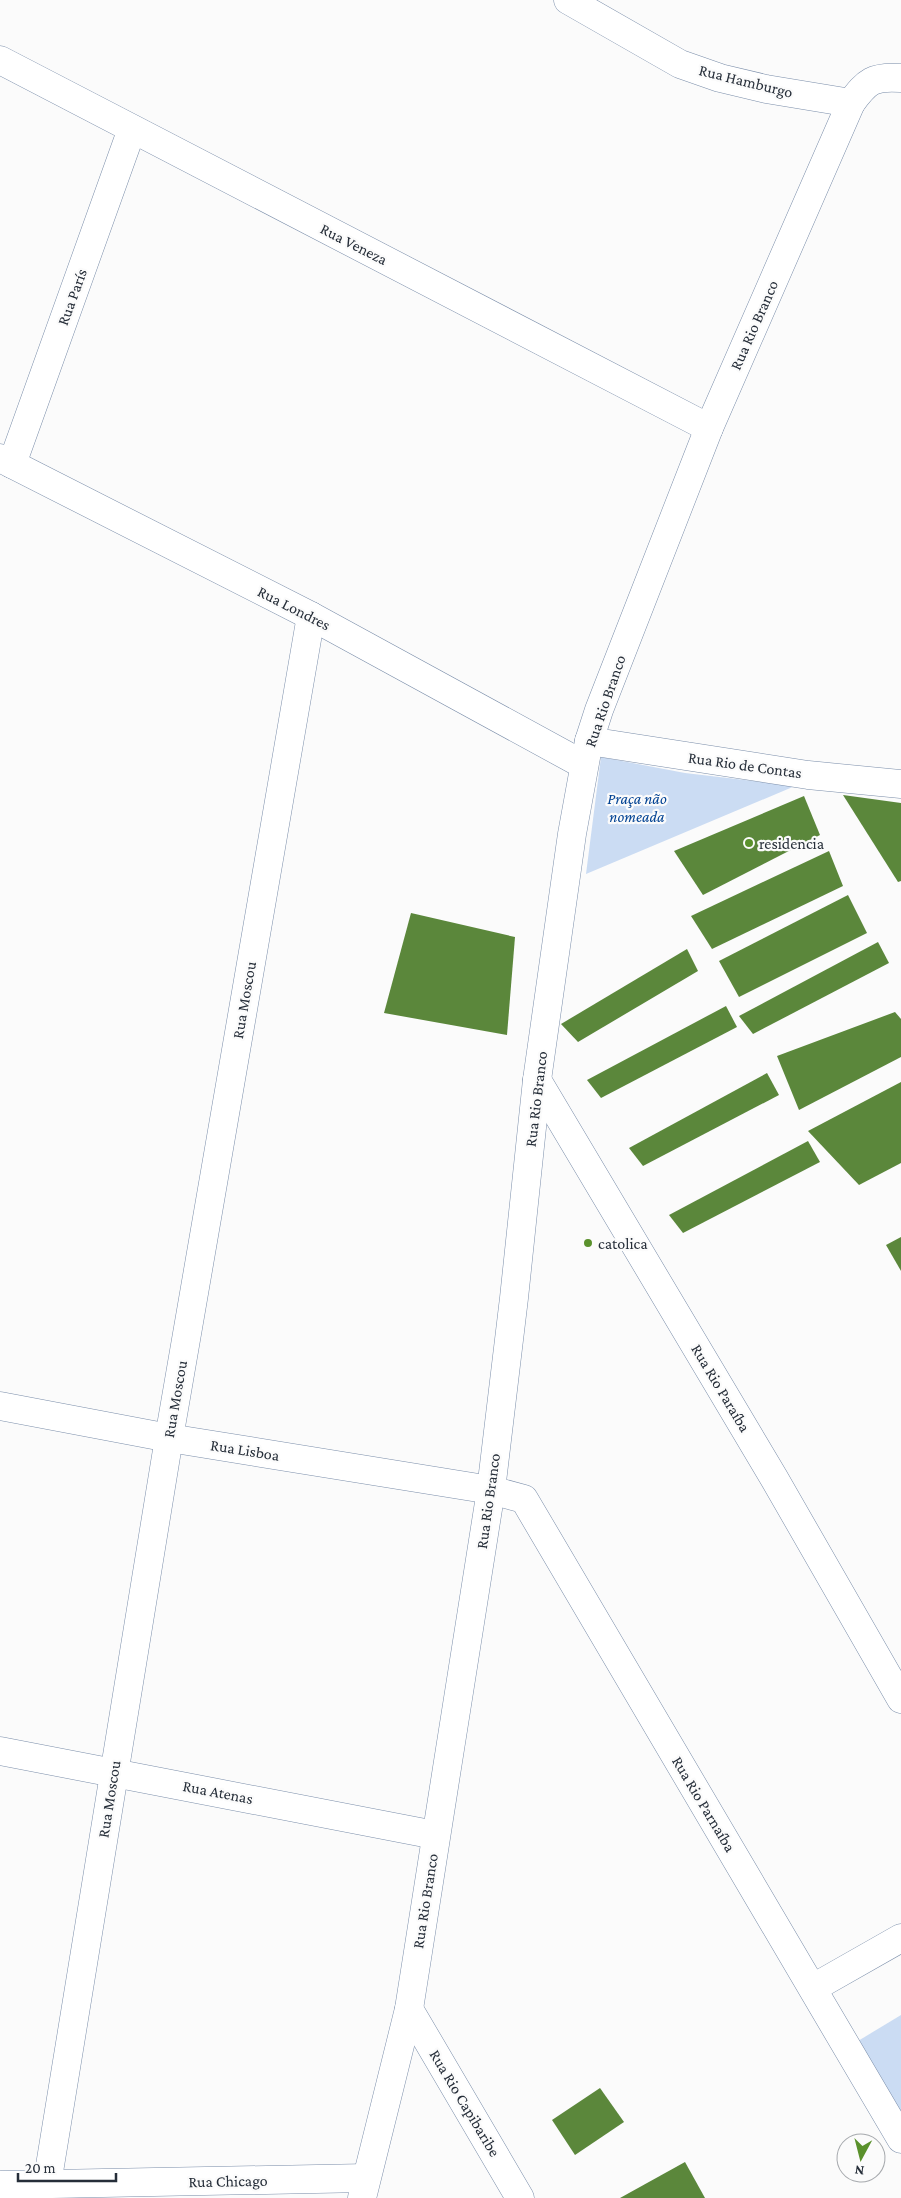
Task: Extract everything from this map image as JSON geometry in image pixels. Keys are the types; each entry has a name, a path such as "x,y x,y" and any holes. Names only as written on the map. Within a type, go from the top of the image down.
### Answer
{"street":[{"name":"Rua Hamburgo","path":"568,0 688,66 720,78 766,89 851,104"},
{"name":"Rua Veneza","path":"0,60 709,428"},
{"name":"Rua Rio Branco","path":"364,2188 409,2009 491,1490 537,1080 572,834 587,753 599,710 709,428 851,104 864,86 876,78 901,78"},
{"name":"Rua París","path":"6,461 132,129"},
{"name":"Rua Londres","path":"6,461 310,616 587,753"},
{"name":"Rua Moscou","path":"46,2184 168,1438 310,616"},
{"name":"Rua Rio de Contas","path":"587,753 901,784"},
{"name":"Rua Rio Paraíba","path":"537,1080 769,1470 901,1699"},
{"name":"Rua Lisboa","path":"0,1406 168,1438 491,1490"},
{"name":"Rua Rio Parnaíba","path":"491,1490 524,1499 901,2139"},
{"name":"Rua Atenas","path":"0,1751 435,1836"},
{"path":"813,1988 901,1938"},
{"name":"Rua Rio Capibaribe","path":"409,2009 520,2198"},
{"name":"Rua Chicago","path":"0,2186 46,2184 78,2191 364,2188"}],"green space":[{"name":"Praça não nomeada","path":"601,757 685,773 795,786 586,874"},
{"path":"901,2015 901,2113 858,2041"}],"building":[{"name":"residencia","path":"843,795 901,803 901,881 898,882"},
{"name":"residencia","path":"804,796 820,835 703,895 674,851"},
{"name":"residencia","path":"829,851 843,886 712,949 691,916"},
{"path":"848,895 867,933 739,997 719,961"},
{"path":"411,913 515,937 507,1035 384,1013"},
{"path":"878,942 889,963 753,1034 739,1016"},
{"path":"687,949 698,971 578,1042 561,1024"},
{"path":"726,1006 737,1027 601,1098 587,1080"},
{"path":"895,1012 901,1019 901,1057 799,1110 777,1056"},
{"path":"767,1073 779,1095 643,1166 629,1148"},
{"path":"901,1082 901,1163 859,1185 808,1131"},
{"path":"808,1141 820,1162 683,1233 669,1215"},
{"path":"901,1237 901,1271 886,1245"},
{"path":"600,2088 624,2122 575,2155 552,2120"},
{"path":"685,2162 705,2198 620,2198"}],"place":[{"name":"residencia","path":"749,843"},
{"name":"catolica","path":"588,1243"}]}
